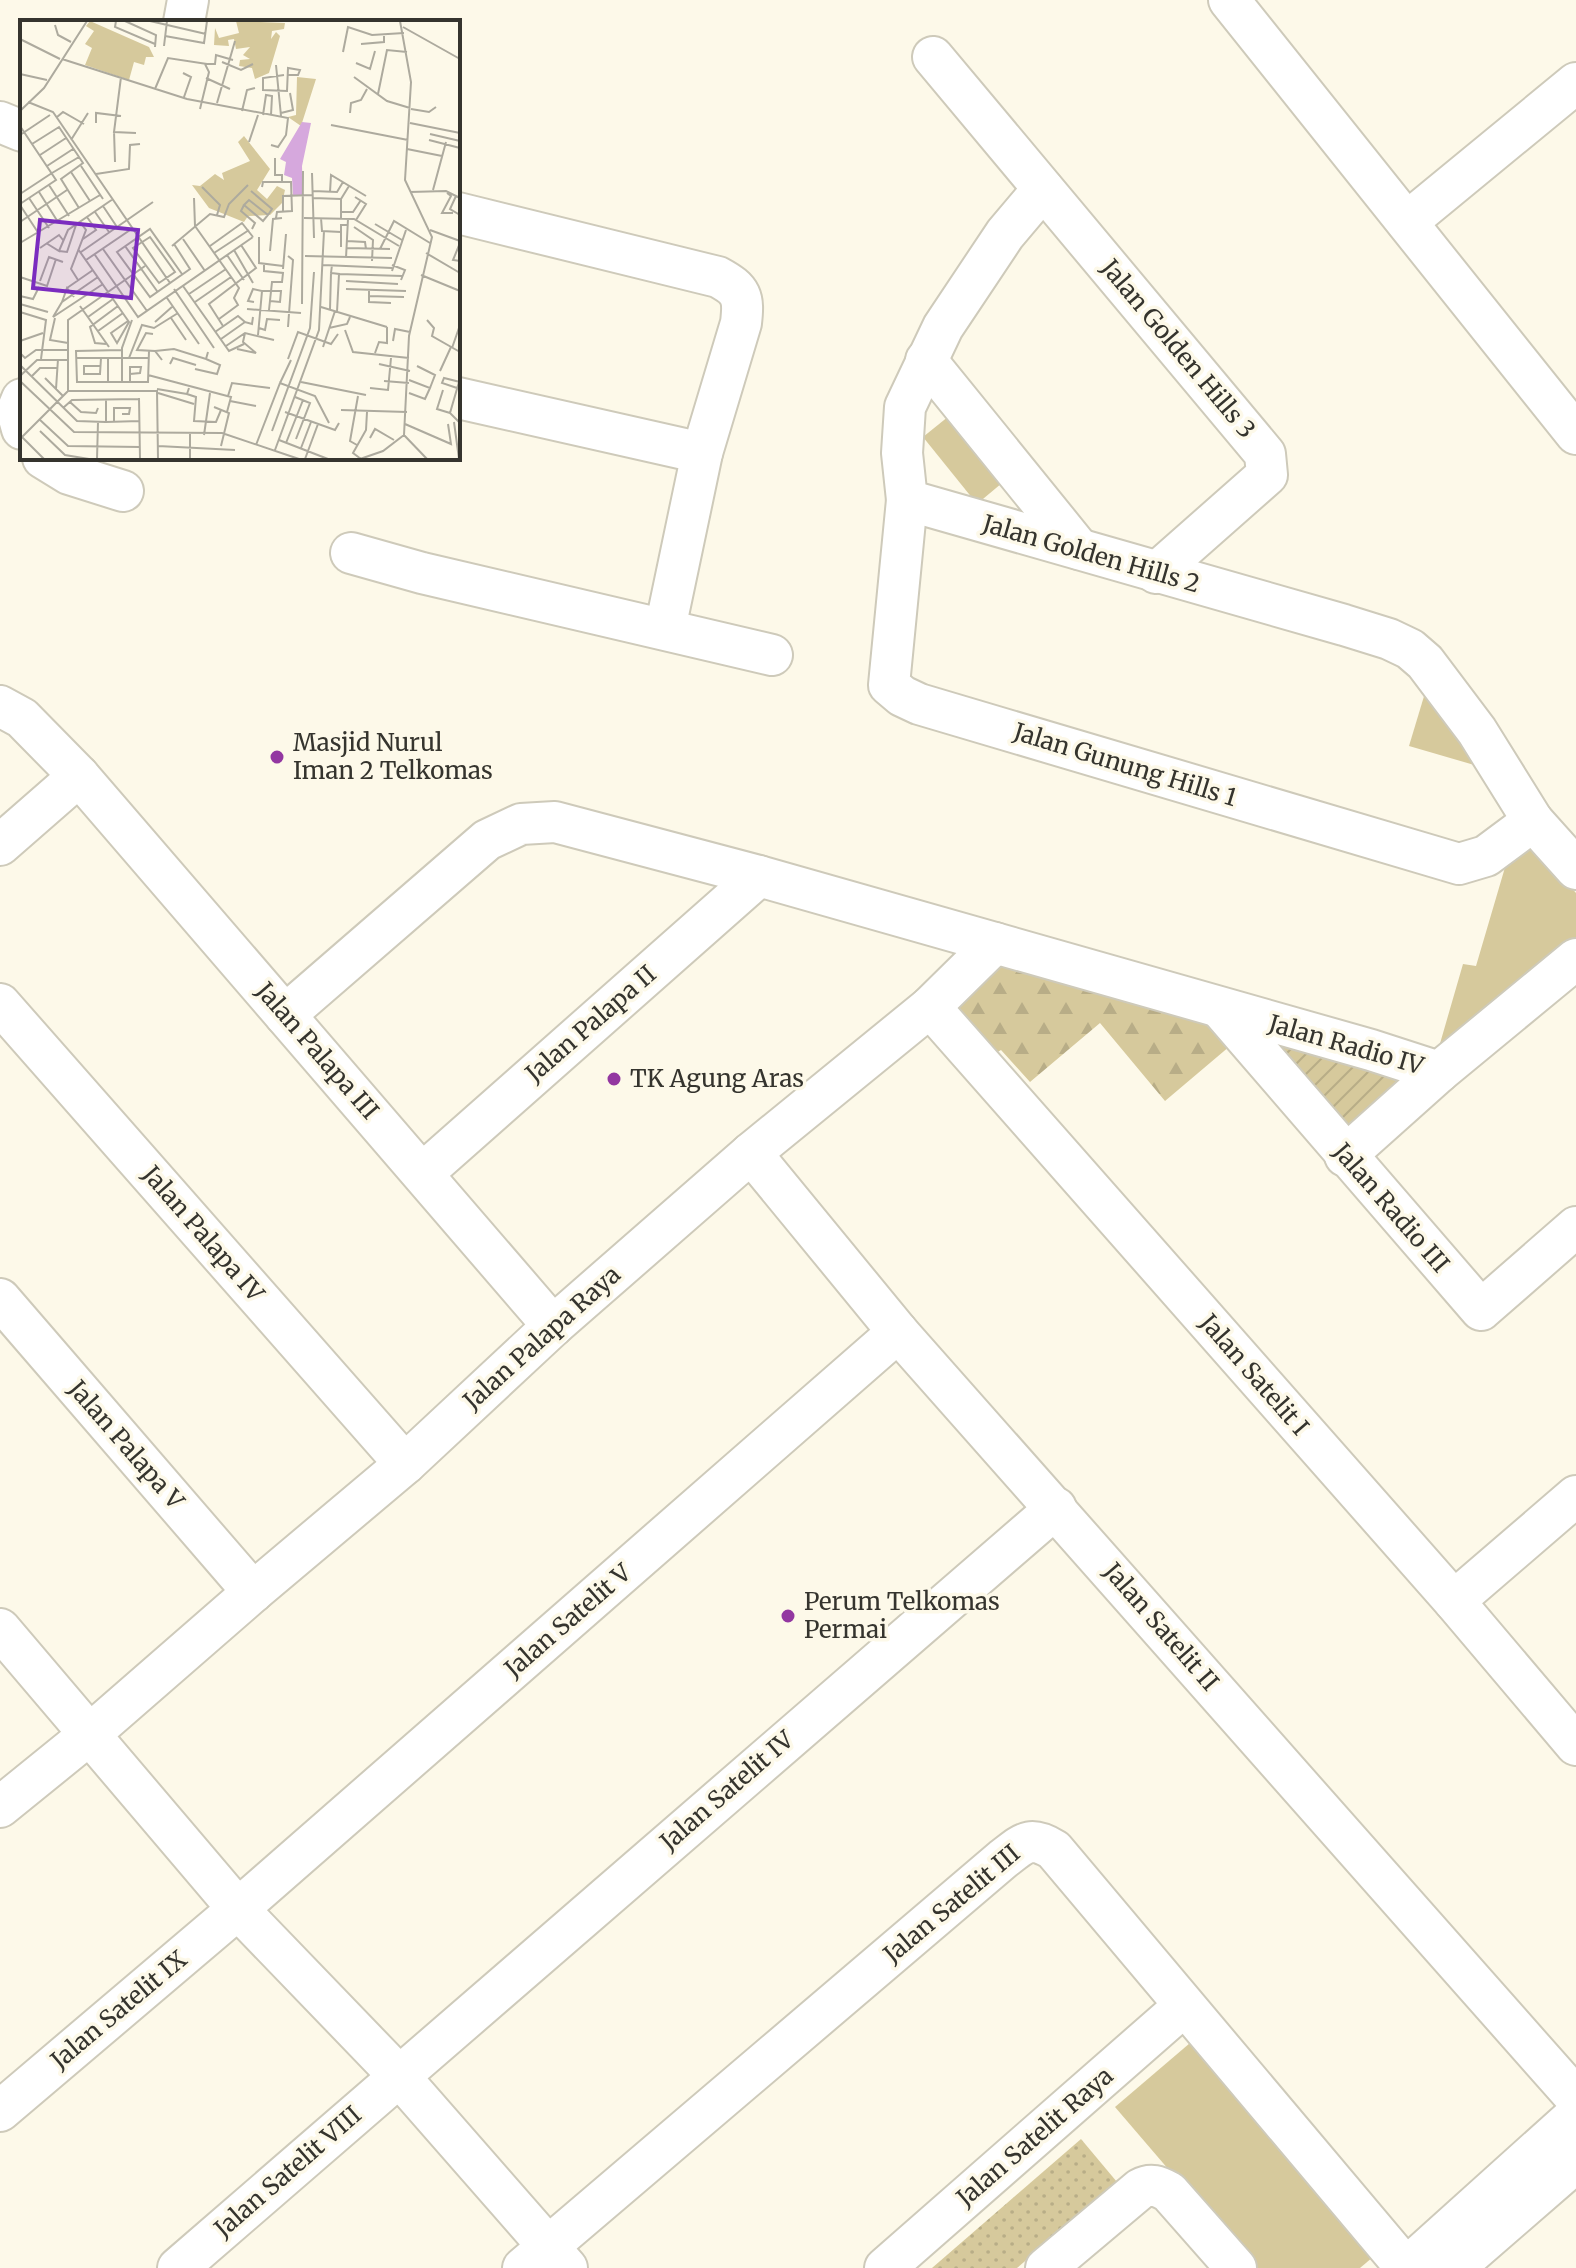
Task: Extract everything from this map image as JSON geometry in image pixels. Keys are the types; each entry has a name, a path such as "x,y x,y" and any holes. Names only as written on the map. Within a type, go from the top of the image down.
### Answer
{"street":[{"path":"184,20 188,0"},
{"path":"1243,5 1407,222 1572,422"},
{"path":"907,500 902,453 905,407 926,360 967,289 1005,234 1043,189 933,57"},
{"path":"1407,222 1576,83"},
{"path":"0,122 20,130"},
{"name":"Jalan Golden Hills 3","path":"1043,189 1265,454 1267,475 1156,573"},
{"path":"460,213 718,277 735,287 743,303 741,323 702,453 665,629"},
{"path":"926,360 1079,549"},
{"path":"460,398 702,453"},
{"path":"46,460 69,474 123,491"},
{"name":"Jalan Golden Hills 2","path":"907,500 1344,625 1410,649 1425,662 1454,699 1533,821 1576,869"},
{"name":"Jalan Gunung Hills 1","path":"907,500 889,685 902,696 919,704 1459,864 1486,856 1533,821"},
{"path":"351,553 422,573 772,655"},
{"name":"Jalan Palapa III","path":"7,709 79,776 553,1326"},
{"path":"0,845 79,776"},
{"name":"Jalan Radio IV","path":"285,1015 487,840 521,824 555,822 759,876 1439,1072 1576,959"},
{"name":"Jalan Palapa II","path":"423,1173 759,876"},
{"name":"Jalan Palapa Raya","path":"0,1807 90,1734 405,1464 553,1326 751,1153 930,1007 995,943"},
{"name":"Jalan Palapa IV","path":"0,1004 405,1464"},
{"name":"Jalan Satelit I","path":"930,1007 1454,1601 1576,1745"},
{"name":"Jalan Radio III","path":"1220,1008 1481,1310 1576,1227"},
{"path":"1345,1156 1439,1072"},
{"name":"Jalan Satelit II","path":"751,1153 898,1332 1576,2098"},
{"name":"Jalan Palapa V","path":"0,1299 253,1592"},
{"name":"Jalan Satelit V","path":"238,1909 898,1332"},
{"path":"1454,1601 1576,1496"},
{"name":"Jalan Satelit IV","path":"398,2075 1056,1508"},
{"path":"0,1629 238,1909 398,2075 546,2261"},
{"name":"Jalan Satelit III","path":"546,2261 1025,1842 1040,1841 1054,1850 1406,2268"},
{"name":"Jalan Satelit IX","path":"0,2111 238,1909"},
{"name":"Jalan Satelit Raya","path":"885,2268 1184,2006"},
{"name":"Jalan Satelit VIII","path":"178,2268 398,2075"},
{"path":"1406,2268 1576,2115"},
{"path":"1454,2268 1576,2162"},
{"path":"1046,2268 1148,2185 1169,2192 1236,2268"}],"green space":[{"path":"949,416 1002,483 977,504 923,437"},
{"path":"1428,683 1488,769 1409,746"},
{"path":"1532,843 1576,893 1576,939 1445,1049 1439,1047 1463,964 1476,966 1506,864"},
{"path":"997,958 1208,1017 1230,1046 1165,1101 1100,1023 1030,1082 1001,1050 996,1053 951,1002"},
{"path":"1261,1035 1417,1078 1348,1136"},
{"path":"1190,2043 1373,2257 1360,2268 1253,2268 1115,2107"},
{"path":"1081,2139 1117,2182 1017,2268 932,2268"}],"place":[{"name":"Masjid Nurul Iman 2 Telkomas","path":"277,757"},
{"name":"TK Agung Aras","path":"614,1079"},
{"name":"Perum Telkomas Permai","path":"788,1616"}]}
